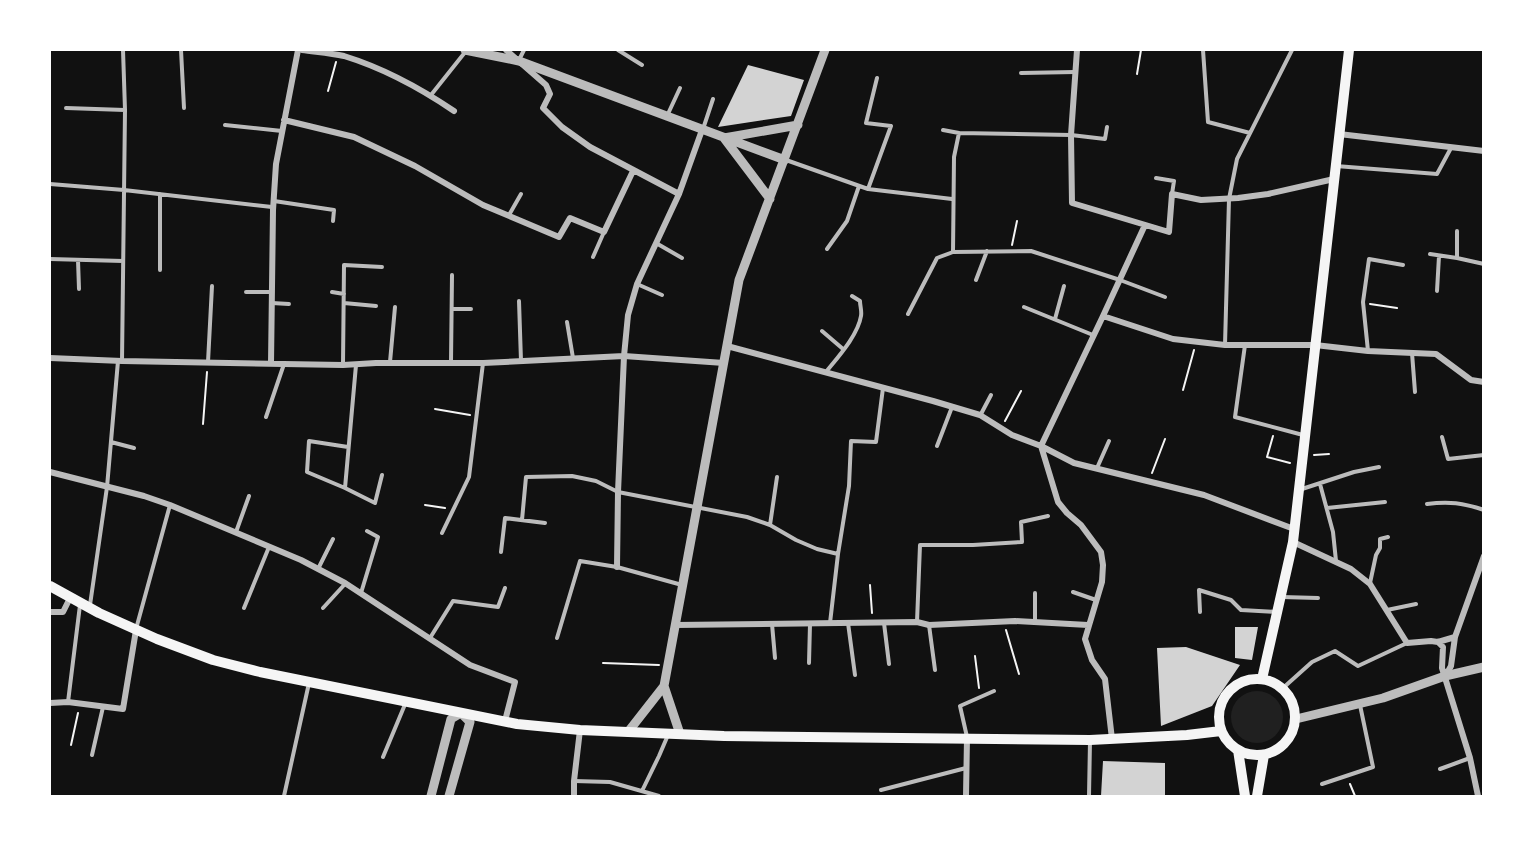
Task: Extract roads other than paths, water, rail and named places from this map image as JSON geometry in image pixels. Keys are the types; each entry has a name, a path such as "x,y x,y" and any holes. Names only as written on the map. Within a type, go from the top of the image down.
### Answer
{"main road":[{"path":"1262,679 1293,542 1349,50"},
{"path":"50,586 136,630 213,660 260,672 505,721 580,730 724,736 1090,740 1221,731"},
{"path":"1262,679 1283,688 1295,708 1296,719 1293,732 1286,742 1276,751 1264,755 1246,754 1228,742 1221,731 1219,718 1221,705 1227,693 1237,685 1249,680 1262,679"},
{"path":"1238,750 1245,796"},
{"path":"1257,796 1264,755"}],"street":[{"path":"271,364 276,164 300,50 338,55 376,68 430,95 454,111"},
{"path":"465,50 519,61 785,160"},
{"path":"506,50 546,85 550,94 543,108 562,127 590,147 679,194"},
{"path":"627,732 664,686 739,280 825,50"},
{"path":"1077,50 1071,135 1072,203 1169,232 1172,194 1201,200 1229,199 1268,194 1334,179"},
{"path":"284,120 354,137 415,166 483,205 559,237 570,218 604,232 633,171"},
{"path":"724,138 798,125"},
{"path":"617,567 618,492 628,315 637,284 679,194 702,130"},
{"path":"1339,134 1484,151"},
{"path":"724,138 770,199"},
{"path":"1112,739 1106,679 1092,660 1085,639 1102,582 1101,552 1081,525 1058,502 1041,446 1145,225"},
{"path":"1103,316 1173,339 1225,345 1315,345 1368,351 1436,354 1471,380 1484,382"},
{"path":"727,346 980,415 1012,435 1041,446 1074,463 1204,495 1294,529"},
{"path":"50,358 344,365 483,363 624,356 724,363"},
{"path":"50,472 170,505 345,583 470,665 515,682 505,721"},
{"path":"1293,542 1350,569 1370,584 1407,643 1438,642 1455,637"},
{"path":"1445,676 1451,666 1455,637 1484,556"},
{"path":"50,612 63,612 80,603"},
{"path":"675,625 916,622 929,625 1004,621 1088,625"},
{"path":"50,703 68,702 123,709 136,630"},
{"path":"1438,642 1443,647 1442,668 1470,758 1478,796"},
{"path":"1296,719 1383,699 1445,676 1484,667"},
{"path":"664,686 680,734"},
{"path":"431,796 452,719 461,713 470,722 449,796"},
{"path":"574,796 573,781 580,730"},
{"path":"966,796 967,738"}],"lane":[{"path":"68,702 80,603 107,487 120,361 125,110 123,50"},
{"path":"181,50 184,108"},
{"path":"430,95 465,50"},
{"path":"519,61 524,50"},
{"path":"620,50 642,65"},
{"path":"1203,50 1208,122 1250,133"},
{"path":"1225,345 1229,199 1237,159 1293,50"},
{"path":"1021,73 1076,72"},
{"path":"868,189 891,126 866,123 877,78"},
{"path":"666,116 680,88"},
{"path":"702,130 713,99"},
{"path":"66,108 125,110"},
{"path":"225,125 283,131"},
{"path":"943,130 959,133 1071,135 1105,139 1107,127"},
{"path":"952,252 954,157 959,133"},
{"path":"1336,166 1437,174 1451,147"},
{"path":"785,160 868,189 952,199"},
{"path":"1156,178 1174,181 1172,194"},
{"path":"50,184 334,210 333,221"},
{"path":"826,249 847,221 859,186"},
{"path":"160,194 160,270"},
{"path":"509,216 521,194"},
{"path":"1457,231 1457,258"},
{"path":"593,257 604,232"},
{"path":"656,243 682,258"},
{"path":"976,280 987,251"},
{"path":"908,314 937,258 952,252 1031,251 1165,297"},
{"path":"1430,254 1484,264"},
{"path":"1437,291 1439,256"},
{"path":"50,259 123,261"},
{"path":"1368,351 1363,302 1369,259 1403,265"},
{"path":"78,260 79,290"},
{"path":"344,365 344,265 382,267"},
{"path":"451,363 452,275"},
{"path":"637,284 662,295"},
{"path":"208,363 212,286"},
{"path":"1054,319 1064,286"},
{"path":"246,292 272,292"},
{"path":"332,292 344,294"},
{"path":"826,372 858,325 862,314 860,302 852,296"},
{"path":"519,301 520,361"},
{"path":"272,303 289,304"},
{"path":"344,303 376,306"},
{"path":"389,363 395,307"},
{"path":"1024,307 1094,335"},
{"path":"452,309 471,309"},
{"path":"567,322 573,359"},
{"path":"822,332 843,349"},
{"path":"1245,345 1235,417 1305,435"},
{"path":"1412,353 1415,392"},
{"path":"442,533 469,477 483,363"},
{"path":"266,417 284,364"},
{"path":"345,488 356,364"},
{"path":"830,623 849,486 851,441 876,442 883,387"},
{"path":"980,415 991,395"},
{"path":"937,446 952,406"},
{"path":"1442,437 1448,459 1484,455"},
{"path":"348,447 309,441 307,472 375,503 382,475"},
{"path":"1096,469 1109,441"},
{"path":"111,442 134,448"},
{"path":"1298,490 1354,472 1379,467"},
{"path":"522,520 526,477 572,476 596,481 618,492 747,517 771,525 817,549 838,554"},
{"path":"771,525 777,477"},
{"path":"1320,484 1333,532 1336,562"},
{"path":"236,533 249,496"},
{"path":"1327,508 1385,502"},
{"path":"1427,504 1461,503 1484,510"},
{"path":"136,630 170,505"},
{"path":"916,622 920,545 1022,542 1021,522 1048,516"},
{"path":"501,552 506,518 545,523"},
{"path":"361,593 378,537 367,531"},
{"path":"1370,584 1376,555 1380,548 1380,539 1388,537"},
{"path":"318,569 333,539"},
{"path":"244,608 268,547"},
{"path":"557,638 580,561 617,567 682,585"},
{"path":"323,608 345,583"},
{"path":"430,638 453,601 498,607 505,588"},
{"path":"1200,612 1199,590 1231,600 1241,610 1277,612"},
{"path":"1072,592 1096,600"},
{"path":"1035,593 1035,622"},
{"path":"1281,597 1318,598"},
{"path":"1387,610 1416,604"},
{"path":"848,622 855,675"},
{"path":"884,622 889,664"},
{"path":"772,623 775,658"},
{"path":"809,663 810,623"},
{"path":"929,625 935,670"},
{"path":"1283,688 1312,662 1335,651 1358,666 1407,643"},
{"path":"284,796 310,682"},
{"path":"967,738 960,706 994,691"},
{"path":"383,757 406,701"},
{"path":"1322,784 1373,766 1360,704"},
{"path":"93,755 103,707"},
{"path":"642,791 668,733"},
{"path":"1089,796 1090,740"},
{"path":"1440,769 1470,758"},
{"path":"881,790 967,767"},
{"path":"573,781 610,782 659,796"}]}
